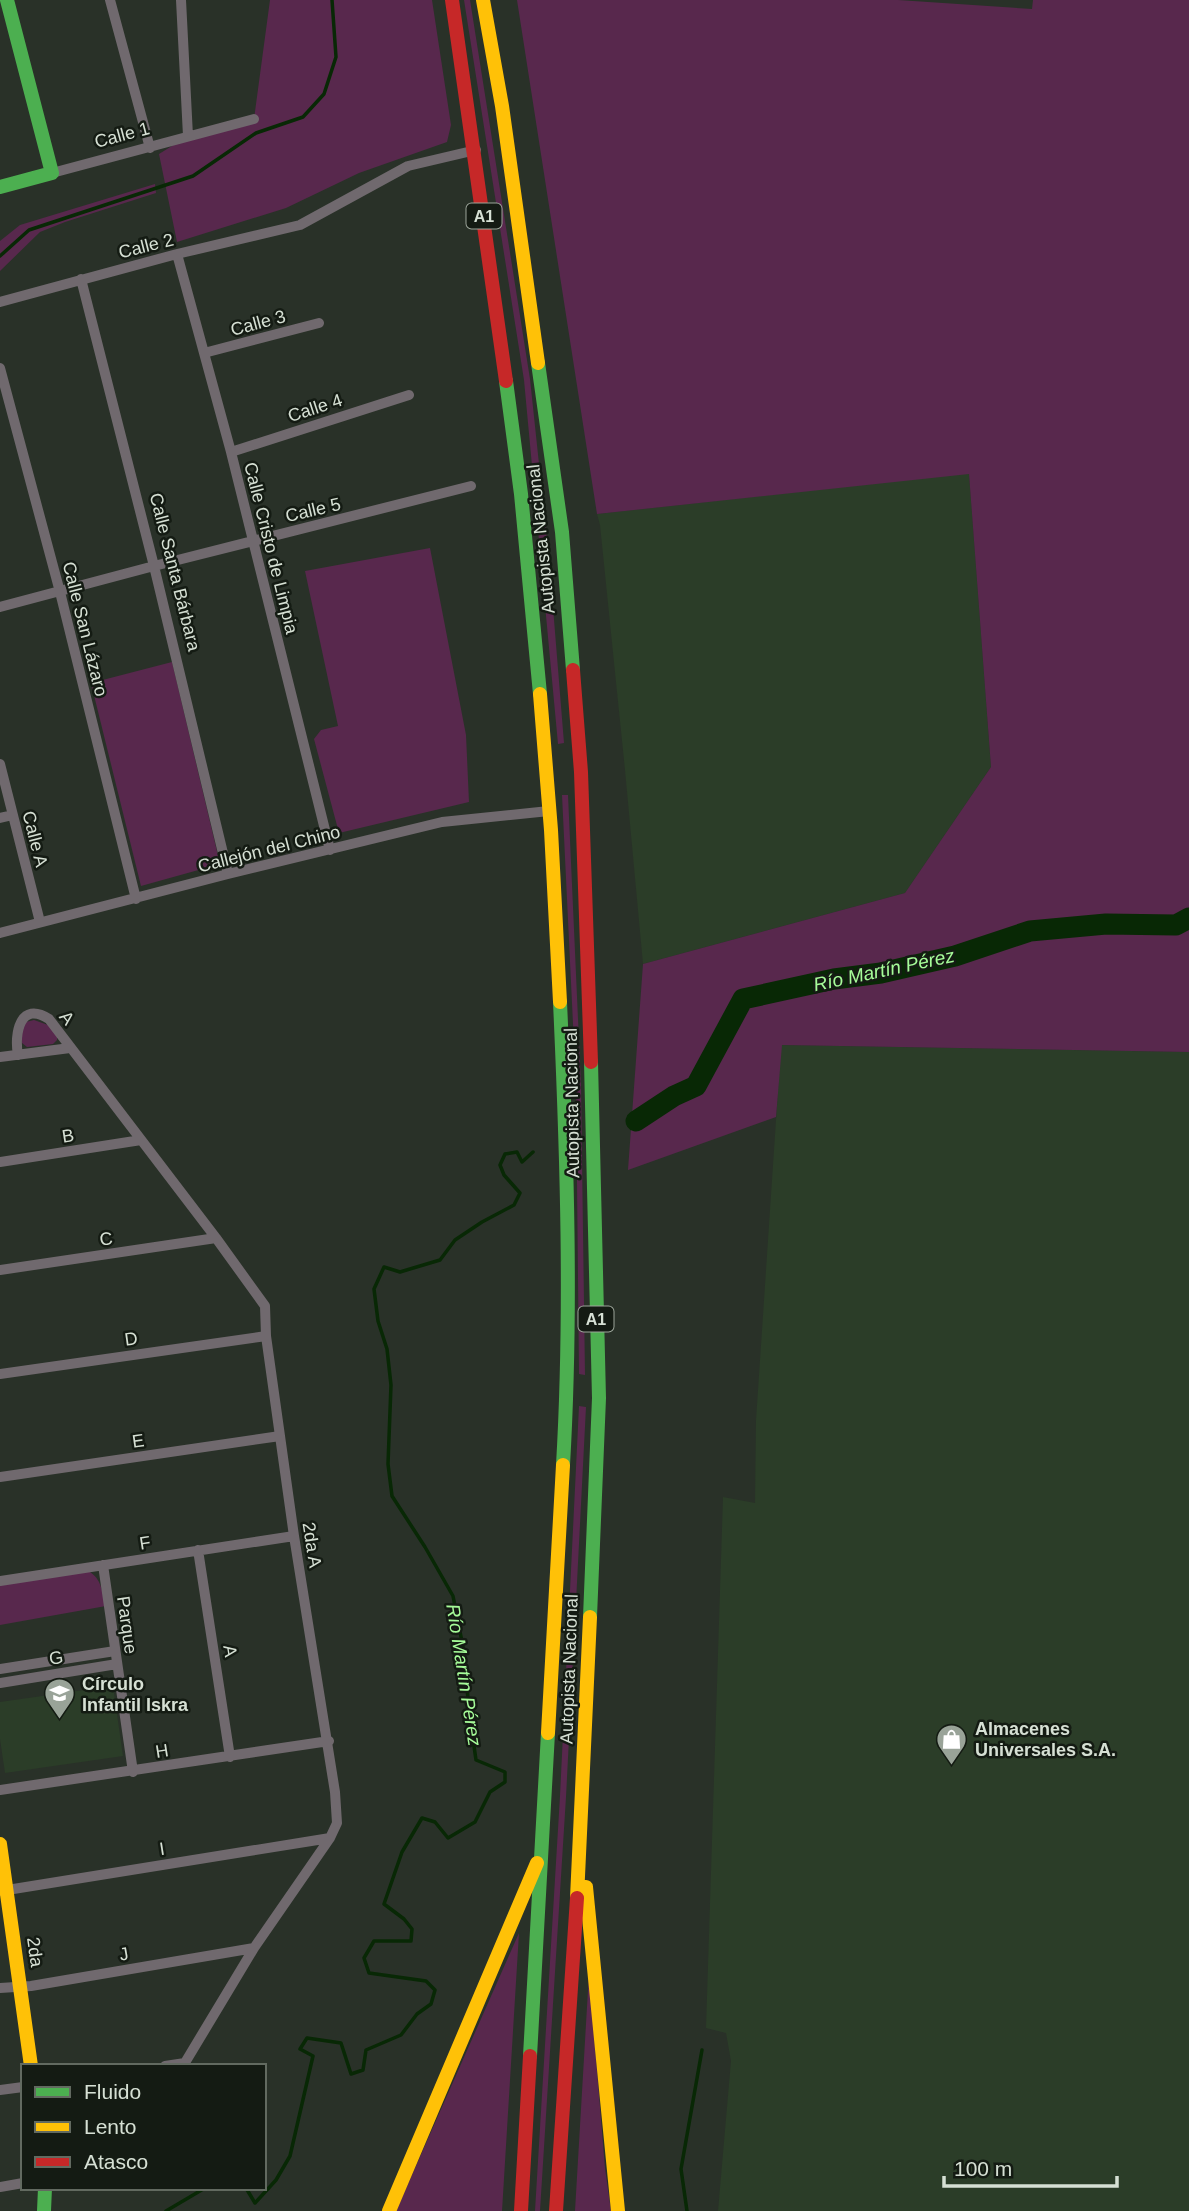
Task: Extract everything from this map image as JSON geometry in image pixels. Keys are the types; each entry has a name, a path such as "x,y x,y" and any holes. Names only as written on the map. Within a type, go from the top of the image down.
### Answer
{"main road":[{"path":"7,0 52,173"},
{"name":"Autopista Nacional","path":"452,0 476,150 521,491 534,624 558,955 568,1312 567,1393 521,2211"},
{"name":"Autopista Nacional","path":"483,0 502,106 562,532 581,772 588,945 599,1398 581,1844 556,2211"},
{"name":"Calle 1","path":"0,187 52,173"},
{"name":"2da","path":"0,1844 3,1890 31,2064"},
{"path":"581,1844 618,2211"},
{"path":"389,2211 543,1850"},
{"path":"44,2211 45,2190"}],"street":[{"path":"110,0 150,148"},
{"path":"181,0 188,136"},
{"name":"Calle 1","path":"52,173 254,120"},
{"name":"Calle 2","path":"0,302 177,254 300,225 408,166 476,150"},
{"name":"Calle Cristo de Limpia","path":"177,254 231,452 330,850"},
{"name":"Calle Santa Bárbara","path":"81,279 228,874"},
{"name":"Calle 3","path":"204,353 319,323"},
{"name":"Calle San Lázaro","path":"0,368 60,592 136,899"},
{"name":"Calle 4","path":"231,452 409,395"},
{"name":"Calle 5","path":"0,607 471,486"},
{"name":"Calle A","path":"0,764 40,922"},
{"name":"Callejón del Chino","path":"0,933 442,822 548,811"},
{"path":"0,818 13,815"},
{"name":"A","path":"0,1057 18,1055 70,1048 49,1019 35,1013 22,1019 17,1027 15,1043 18,1055"},
{"name":"2da A","path":"70,1048 265,1306 265,1336 294,1536 329,1741 337,1823 330,1838 254,1948 184,2064"},
{"name":"B","path":"0,1162 141,1140"},
{"name":"C","path":"0,1270 216,1238"},
{"name":"D","path":"0,1374 265,1336"},
{"name":"E","path":"0,1477 280,1436"},
{"name":"F","path":"0,1581 294,1536"},
{"name":"A","path":"198,1550 230,1757"},
{"name":"Parque","path":"103,1565 132,1772"},
{"name":"G","path":"0,1669 115,1651"},
{"name":"G","path":"0,1683 117,1664"},
{"name":"H","path":"0,1790 329,1741"},
{"name":"I","path":"3,1890 330,1838"},
{"name":"J","path":"0,1988 20,1988 254,1948"},
{"path":"0,2090 21,2087"},
{"path":"0,2187 21,2183"}],"shaded area":[{"path":"270,0 432,0 451,125 447,142 359,173 286,208 177,242 159,154 188,136 254,119"},
{"path":"464,0 470,0 530,379 549,558 564,743 558,744 524,380"},
{"path":"517,0 898,0 1032,9 1033,0 1189,0 1189,1052 782,1045 776,1117 628,1170 643,964 905,893 991,767 969,474 597,514"},
{"path":"155,184 156,193 40,232 0,271 0,241 20,225"},
{"path":"969,473 991,767 905,893 643,964 597,514"},
{"path":"430,548 466,735 469,802 339,833 314,739 321,730 338,726 305,571"},
{"path":"172,662 220,864 141,886 91,683"},
{"path":"562,795 568,795 581,1086 585,1375 579,1374 576,1086"},
{"path":"34,1020 48,1025 57,1036 53,1044 27,1047 22,1043 22,1028 26,1022"},
{"name":"Almacenes Universales S.A.","path":"781,1045 1189,1052 1189,2211 718,2211 731,2061 726,2033 706,2028 723,1497 755,1503 756,1420"},
{"path":"579,1406 586,1407 566,1797 540,2211 535,2211 560,1796"},
{"path":"85,1570 98,1580 106,1606 0,1625 0,1584"},
{"name":"Círculo Infantil Iskra","path":"113,1686 123,1756 5,1773 0,1739 0,1702"},
{"path":"519,1933 502,2211 396,2211"},
{"path":"589,1973 605,2168 611,2211 575,2211"}],"waterway":[{"path":"0,256 29,230 193,176 256,133 303,117 324,94 336,57 332,0"},
{"name":"Río Martín Pérez","path":"636,1121 674,1096 696,1086 743,999 955,956 1030,931 1106,924 1176,925 1189,918"},
{"name":"Río Martín Pérez","path":"247,2190 255,2203 276,2180 290,2156 313,2056 300,2049 307,2038 341,2043 351,2074 363,2070 366,2050 401,2035 417,2014 431,2004 435,1990 426,1981 369,1973 364,1958 374,1941 411,1941 412,1929 404,1919 384,1904 402,1852 422,1818 435,1822 448,1838 475,1822 490,1792 505,1782 505,1772 476,1760 464,1652 453,1596 392,1496 388,1464 391,1385 387,1349 378,1321 374,1289 384,1267 400,1272 440,1260 455,1240 514,1205 520,1193 504,1175 500,1165 505,1154 517,1152 522,1162 533,1152"},
{"path":"687,2211 681,2169 702,2050"},
{"name":"Río Martín Pérez","path":"166,2211 202,2190"}],"traffic: fast":[{"path":"0,187 52,173 7,0"},
{"path":"538,363 562,532 573,670"},
{"path":"506,381 521,494 540,694"},
{"path":"560,1002 568,1234 563,1465"},
{"path":"590,1617 599,1398 591,1062"},
{"path":"530,2056 548,1733"},
{"path":"44,2211 45,2190"}],"traffic: slow":[{"path":"483,0 502,106 538,363"},
{"path":"540,694 551,830 560,1002"},
{"path":"548,1733 563,1465"},
{"path":"577,1898 590,1617"},
{"path":"0,1844 31,2064"},
{"path":"389,2211 537,1863"},
{"path":"586,1887 618,2211"}],"traffic: jam":[{"path":"452,0 506,381"},
{"path":"573,670 581,772 591,1062"},
{"path":"556,2211 577,1898"},
{"path":"521,2211 530,2056"}],"place":[{"name":"Círculo Infantil Iskra","path":"59,1721"},
{"name":"Almacenes Universales S.A.","path":"952,1766"}]}
